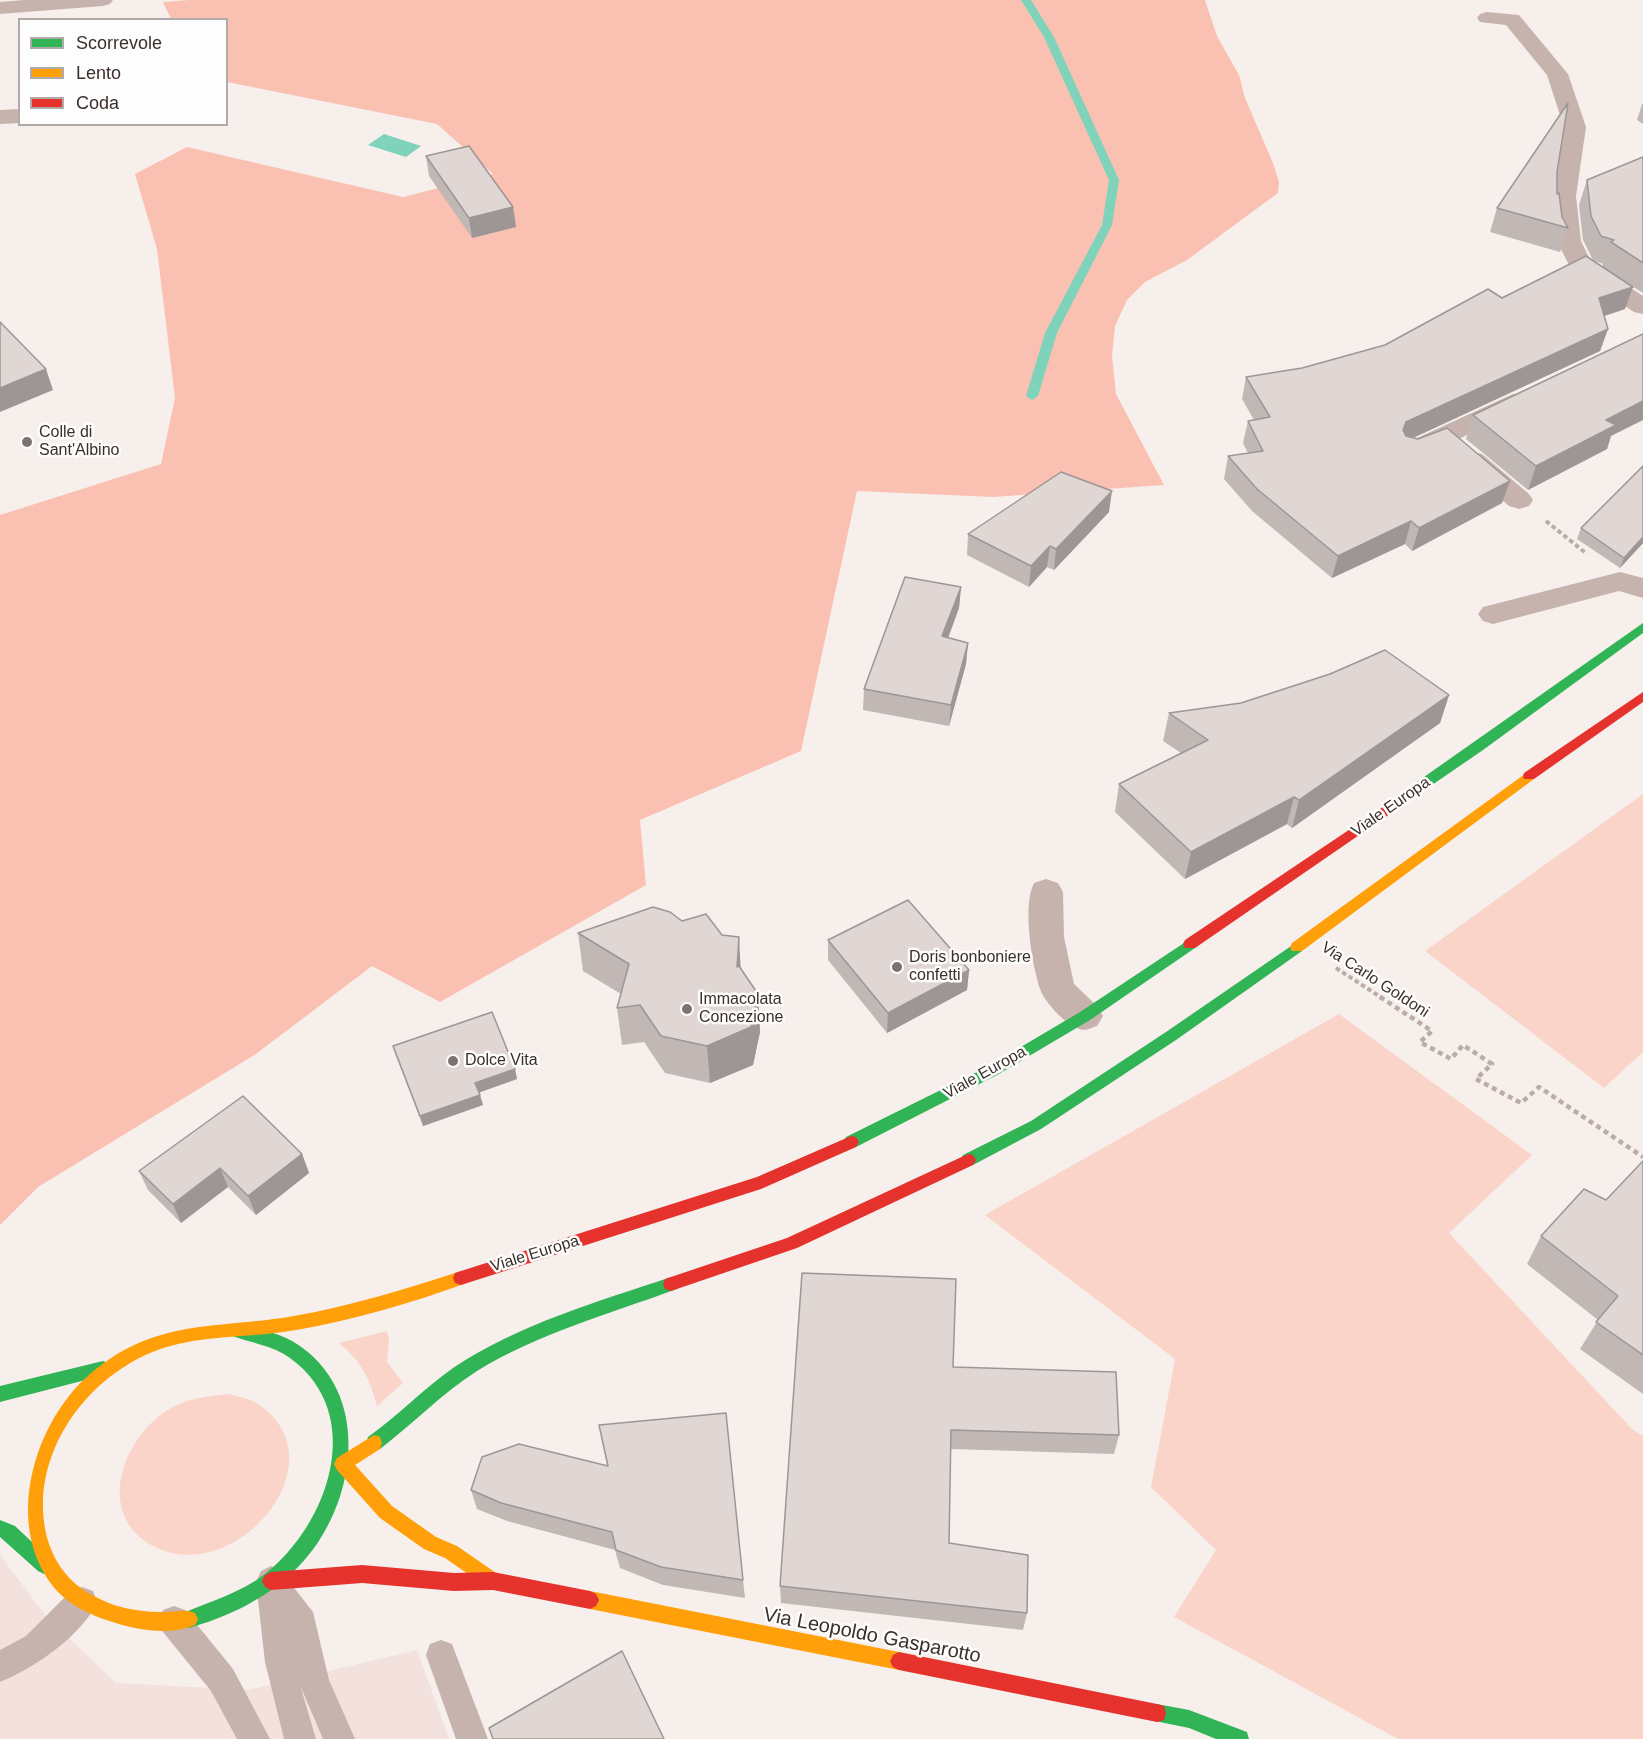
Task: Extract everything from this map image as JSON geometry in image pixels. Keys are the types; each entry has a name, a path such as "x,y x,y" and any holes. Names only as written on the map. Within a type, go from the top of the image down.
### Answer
{"street":[{"path":"0,8 103,0"},
{"path":"1487,18 1512,19 1557,75 1575,128 1564,196 1569,241 1581,266 1643,307"},
{"path":"0,117 18,116"},
{"path":"1412,452 1534,392"},
{"path":"1443,436 1519,500"},
{"path":"1493,614 1632,584"},
{"name":"Viale Europa","path":"236,1330 271,1328 306,1322 399,1298 539,1251 637,1223 761,1182 873,1132 970,1083 1085,1016 1468,754 1643,627"},
{"path":"343,1464 392,1431 438,1389 470,1366 501,1349 558,1323 791,1243 989,1151 1036,1125 1171,1036 1300,945 1498,797 1643,696"},
{"path":"1046,892 1047,937 1058,990 1085,1016"},
{"name":"Via Leopoldo Gasparotto","path":"0,1528 9,1532 82,1602 124,1619 174,1621 212,1612 271,1581 306,1546 330,1506 343,1464 341,1424 328,1388 306,1360 274,1340 236,1330 193,1331 149,1345 108,1368 72,1402 45,1443 32,1488 34,1533 51,1572"},
{"name":"Via Leopoldo Gasparotto","path":"0,1394 108,1368"},
{"name":"Via Leopoldo Gasparotto","path":"343,1464 386,1512 430,1543 451,1552 493,1581"},
{"name":"Via Leopoldo Gasparotto","path":"271,1581 354,1575 389,1575 466,1584 493,1581 1178,1717 1240,1739"}],"lane":[{"path":"271,1581 275,1632 285,1696 300,1739"},
{"path":"271,1581 302,1623 314,1681 339,1739"},
{"path":"0,1667 37,1647 82,1602"},
{"path":"174,1621 222,1680 254,1739"},
{"path":"441,1655 472,1739"}],"path":[{"path":"1519,500 1632,584"},
{"name":"Via Carlo Goldoni","path":"1300,945 1432,1032 1420,1042 1451,1059 1463,1045 1492,1064 1476,1079 1521,1103 1539,1087 1643,1157"}],"shaded area":[{"path":"189,0 1205,0 1217,36 1239,75 1245,98 1273,163 1279,182 1278,193 1187,260 1145,282 1127,300 1115,326 1112,356 1116,394 1164,485 993,497 857,491 801,751 640,820 646,885 440,1002 372,966 256,1054 38,1187 0,1225 0,515 161,464 175,398 157,249 135,174 187,147 403,197 493,174 437,124 228,82 228,18 171,18 163,2"},
{"path":"384,134 421,146 406,157 368,145"},
{"path":"1643,794 1643,1052 1604,1088 1425,951"},
{"path":"1339,1014 1532,1155 1449,1233 1633,1430 1643,1436 1643,1739 1398,1739 1174,1617 1216,1550 1151,1487 1175,1359 985,1215"},
{"path":"387,1331 389,1341 387,1362 403,1383 377,1406 364,1371 339,1343"},
{"path":"229,1394 255,1402 280,1426 289,1454 285,1484 269,1512 246,1535 217,1550 185,1555 153,1546 134,1531 124,1514 120,1493 122,1472 130,1452 142,1433 158,1417 177,1405 209,1396"},
{"path":"0,1555 45,1615 116,1683 248,1690 417,1650 449,1739 0,1739"}],"building":[{"path":"1568,103 1557,172 1557,194 1559,193 1562,217 1568,228 1497,208"},
{"path":"469,146 513,207 469,218 426,156"},
{"path":"1643,157 1643,263 1611,242 1614,240 1601,236 1591,216 1587,180"},
{"path":"1586,256 1633,287 1599,298 1608,329 1406,422 1403,430 1406,436 1418,439 1447,428 1510,481 1419,528 1411,521 1338,556 1257,489 1228,456 1263,451 1248,421 1270,417 1246,377 1302,368 1385,345 1488,289 1502,298"},
{"path":"0,322 46,369 0,388"},
{"path":"1643,334 1643,401 1606,420 1616,425 1536,466 1473,415"},
{"path":"1643,466 1643,537 1624,558 1581,528"},
{"path":"1061,472 1112,491 1056,549 1050,546 1031,566 968,534"},
{"path":"905,577 961,587 942,636 968,643 951,705 864,689"},
{"path":"1385,650 1449,695 1299,800 1294,797 1191,852 1119,784 1208,740 1169,713 1241,703 1330,674"},
{"path":"908,900 969,970 888,1013 828,940"},
{"path":"653,907 670,912 682,921 706,914 722,935 739,937 737,967 739,966 758,994 751,1027 707,1046 661,1036 640,1005 617,1008 629,964 578,933"},
{"path":"492,1012 515,1069 475,1083 480,1095 420,1116 393,1046"},
{"path":"243,1096 302,1154 248,1196 220,1168 173,1204 139,1171"},
{"path":"1643,1161 1643,1355 1596,1322 1618,1296 1541,1236 1584,1189 1606,1200"},
{"path":"802,1273 956,1279 953,1367 1116,1372 1119,1435 951,1430 949,1543 1028,1555 1027,1613 780,1586"},
{"path":"726,1413 743,1580 661,1567 616,1550 612,1532 501,1503 471,1490 482,1457 519,1444 608,1466 599,1425"},
{"path":"622,1651 664,1739 493,1739 489,1728"}],"waterway":[{"path":"1026,0 1049,37 1114,180 1107,225 1051,333 1032,396"}],"traffic: fast":[{"path":"1392,806 1478,747 1643,627"},
{"path":"851,1142 992,1071 1085,1016 1190,944"},
{"path":"968,1160 1036,1125 1171,1036 1297,947"},
{"path":"374,1443 458,1374 494,1353 568,1320 671,1284"},
{"path":"189,1619 243,1598 263,1586 289,1565 318,1528 336,1484 340,1461 341,1439 337,1416 331,1397 316,1372 303,1358 281,1344 236,1330"},
{"path":"0,1394 103,1369"},
{"path":"0,1528 9,1532 44,1565"},
{"path":"1157,1713 1189,1719 1240,1739"}],"traffic: slow":[{"path":"1297,947 1529,776"},
{"path":"236,1330 293,1324 350,1312 461,1278"},
{"path":"189,1619 141,1620 99,1608 75,1595 57,1578 44,1554 34,1513 35,1487 41,1461 64,1413 81,1392 101,1374 136,1351 164,1340 191,1334 236,1330"},
{"path":"374,1443 343,1464 386,1512 430,1543 451,1552 493,1581"},
{"path":"590,1600 899,1661"}],"traffic: jam":[{"path":"1529,776 1643,696"},
{"path":"1190,944 1392,806"},
{"path":"461,1278 761,1182 851,1142"},
{"path":"671,1284 791,1243 968,1160"},
{"path":"271,1581 362,1574 454,1582 493,1581 590,1600"},
{"path":"899,1661 1157,1713"}],"place":[{"name":"Colle di Sant'Albino","path":"27,442"},
{"name":"Doris bonboniere confetti","path":"897,967"},
{"name":"Immacolata Concezione","path":"687,1009"},
{"name":"Dolce Vita","path":"453,1061"}]}
